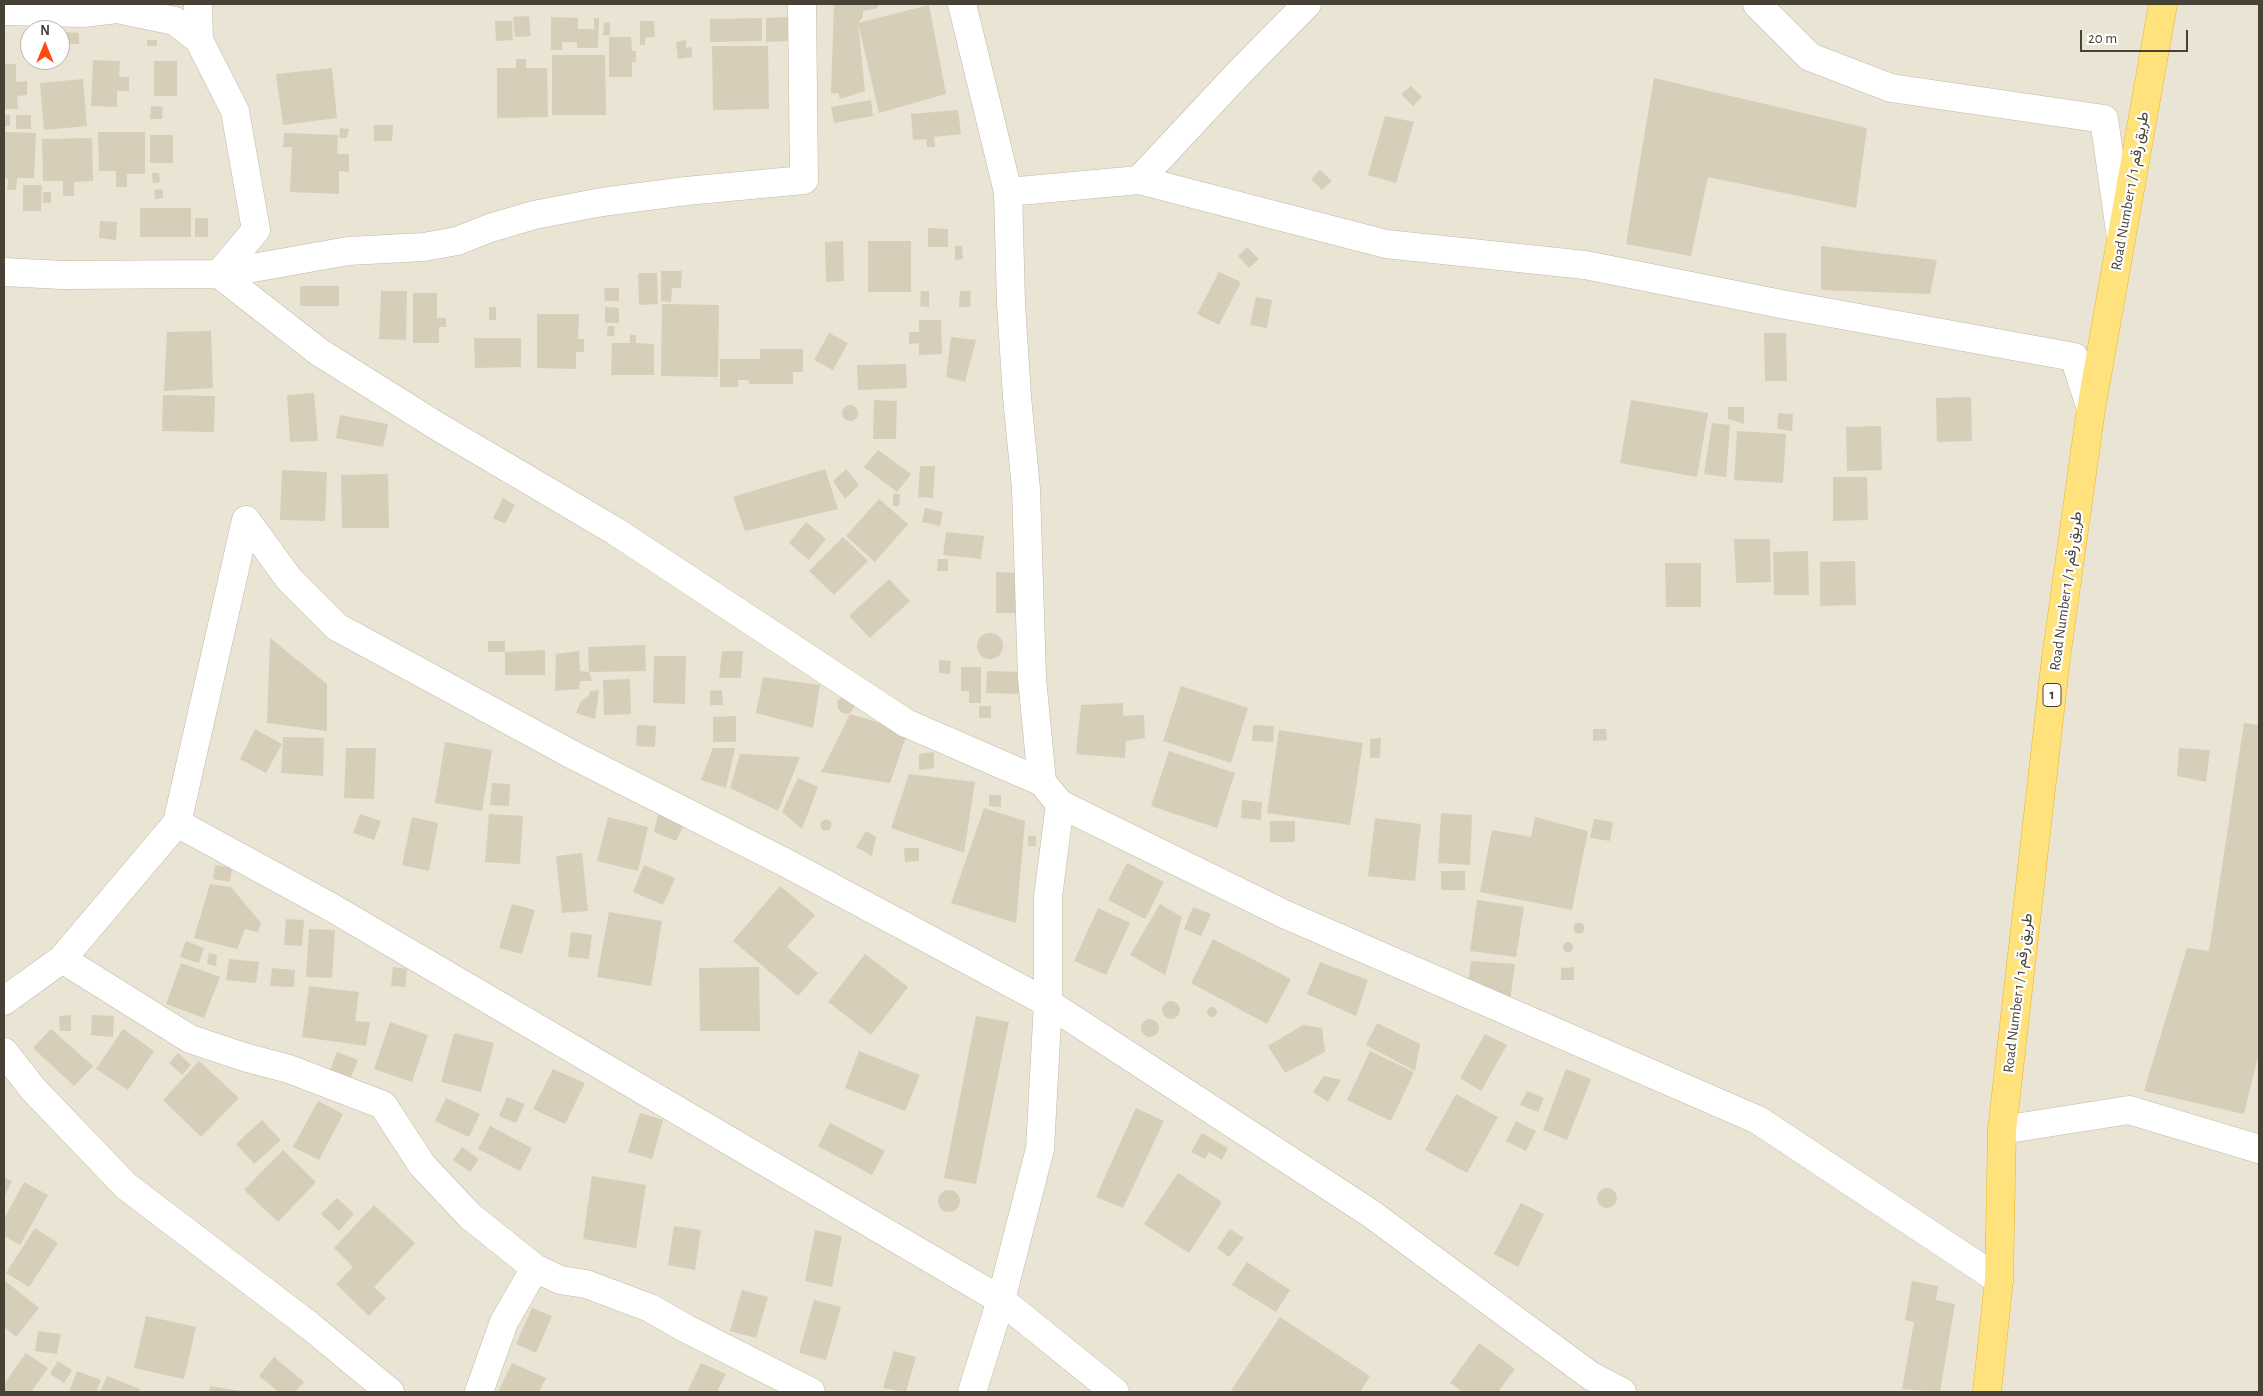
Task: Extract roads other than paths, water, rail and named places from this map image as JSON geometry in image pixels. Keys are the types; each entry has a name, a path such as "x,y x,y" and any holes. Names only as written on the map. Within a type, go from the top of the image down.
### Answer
{"highway":[{"name":"Road Number 1 / طريق رقم 1","path":"1987,1392 1998,1280 2002,1130 2056,658 2091,409 2163,4"}],"street":[{"path":"198,4 198,40"},
{"path":"4,272 62,275 219,274 348,251 424,247 458,241 490,228 534,215 602,202 686,191 804,180 802,4"},
{"path":"962,4 1008,192 1011,303 1017,397 1026,489 1032,678 1042,782"},
{"path":"1139,180 1238,74 1307,4"},
{"path":"1757,4 1810,57 1891,88 2104,119 2122,241"},
{"path":"4,11 83,13 117,9 175,22 198,40 235,111 256,230 219,274"},
{"path":"1008,192 1139,180 1386,244 1586,265 1781,304 2074,357 2091,409"},
{"path":"219,274 319,352 438,426 614,531 906,724 1042,782 1060,804 1284,914 1758,1120 1998,1280"},
{"path":"4,1002 62,959 177,823 246,520 289,579 337,627 571,754 790,865 1048,1003 1370,1213 1591,1376 1622,1392"},
{"path":"972,1392 1001,1300 1040,1149 1048,1003 1048,897 1060,804"},
{"path":"177,823 329,906 1001,1300 1115,1392"},
{"path":"62,959 190,1039 244,1057 289,1069 383,1105 428,1171 470,1216 534,1268 560,1280 586,1284 650,1308 687,1330 811,1392"},
{"path":"4,1052 33,1089 126,1186 310,1326 390,1392"},
{"path":"2002,1130 2129,1110 2259,1148"},
{"path":"479,1392 504,1322 534,1268"}]}
